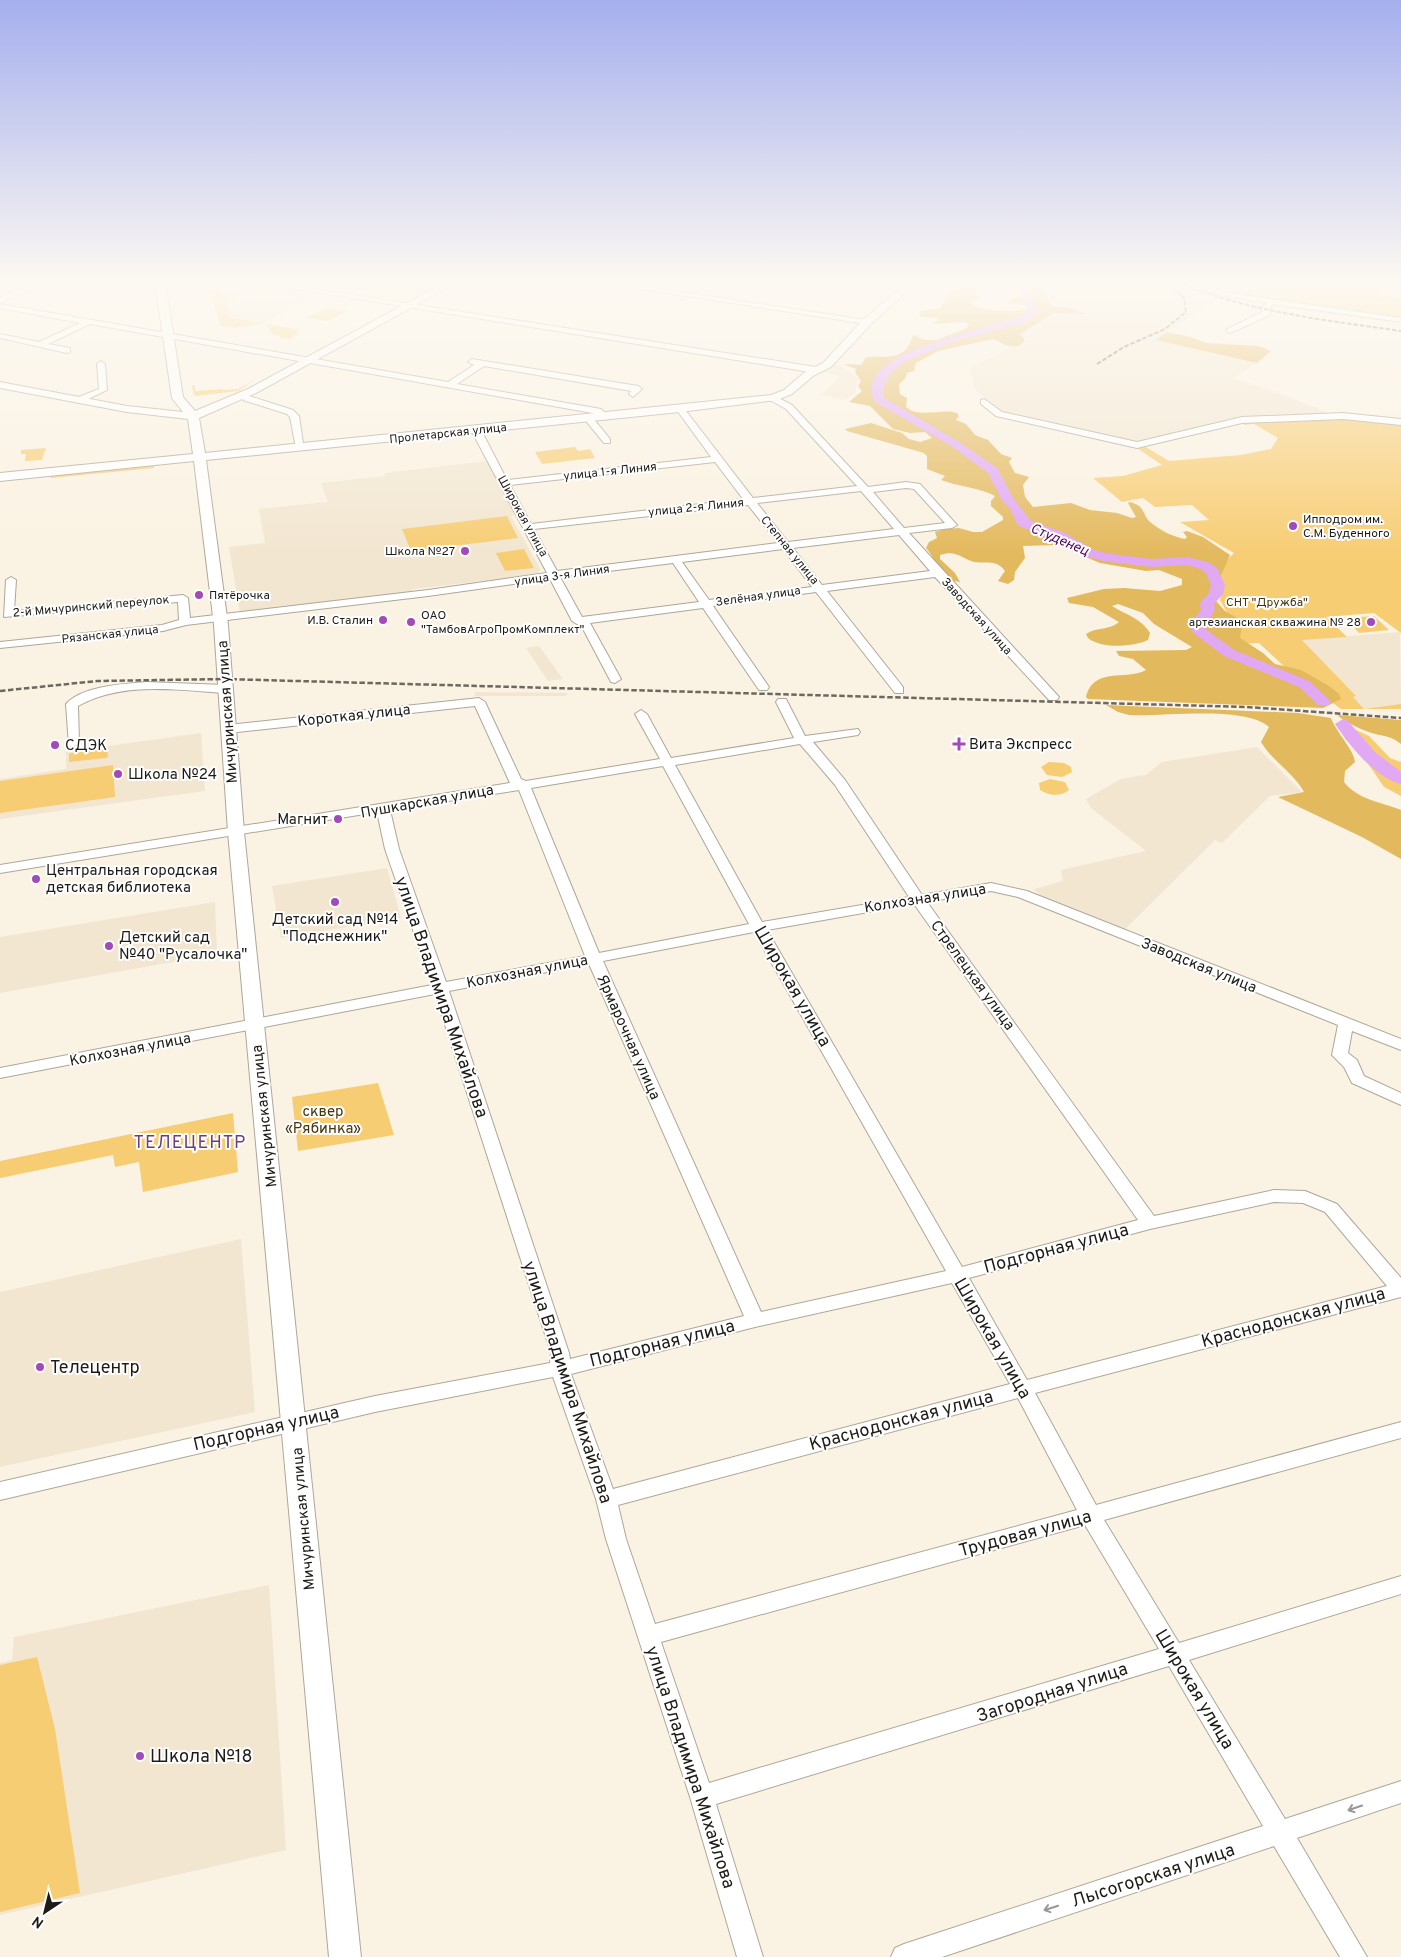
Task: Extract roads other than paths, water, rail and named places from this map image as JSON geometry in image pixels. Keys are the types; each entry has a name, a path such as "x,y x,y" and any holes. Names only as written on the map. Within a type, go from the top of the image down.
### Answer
{"main road":[{"path":"174,373 180,402 193,416"},
{"path":"0,385 109,405 193,416 284,373"},
{"name":"Пролетарская улица","path":"0,478 680,410 773,398 792,390 812,373"},
{"path":"109,405 133,406 243,394"},
{"name":"Мичуринская улица","path":"193,416 220,618 236,832 345,1957"}],"street":[{"path":"79,400 103,390 102,373"},
{"path":"388,373 596,410 605,417"},
{"path":"450,384 468,373"},
{"path":"541,373 638,389 633,394"},
{"path":"243,394 246,398 281,407 294,416 301,448"},
{"name":"Заводская улица","path":"773,398 790,407 938,573 978,614 1011,654 1038,679 1053,697"},
{"path":"984,402 999,414 1138,445 1242,420 1343,416 1401,422"},
{"name":"Степная улица","path":"680,410 899,690"},
{"path":"589,419 607,441"},
{"name":"Широкая улица","path":"476,430 578,621 586,625 615,678"},
{"name":"улица 1-я Линия","path":"504,483 717,459"},
{"path":"865,489 906,485 917,486 953,524 903,532"},
{"name":"улица 2-я Линия","path":"529,527 865,489"},
{"name":"улица 3-я Линия","path":"220,618 903,532"},
{"path":"676,560 763,687"},
{"name":"Зелёная улица","path":"578,621 938,573"},
{"name":"2-й Мичуринский переулок","path":"11,580 8,615 183,598 185,622"},
{"name":"Рязанская улица","path":"0,645 164,628 185,622 220,618"},
{"path":"73,744 72,704 82,697 94,693 161,684 225,689"},
{"name":"Короткая улица","path":"228,729 479,702"},
{"name":"Ярмарочная улица","path":"479,702 516,782 523,784 594,959 755,1320"},
{"name":"Стрелецкая улица","path":"782,702 801,740 809,745 840,783 918,898 1150,1223"},
{"name":"Широкая улица","path":"641,714 758,927 1022,1388 1091,1516 1354,1957"},
{"name":"Пушкарская улица","path":"0,870 854,732"},
{"name":"улица Владимира Михайлова","path":"383,808 392,849 440,988 560,1353 560,1369 606,1499 616,1539 702,1797 750,1957"},
{"name":"Заводская улица","path":"996,887 1022,894 1401,1045"},
{"name":"Колхозная улица","path":"0,1073 758,927 963,890 996,887"},
{"path":"1346,1023 1340,1055 1351,1064 1358,1079 1401,1100"},
{"name":"Подгорная улица","path":"0,1491 375,1404 560,1369 755,1320 956,1274 1150,1223 1274,1196 1299,1196 1322,1203 1338,1216 1401,1290"},
{"name":"Краснодонская улица","path":"606,1499 1022,1388 1401,1290"},
{"name":"Трудовая улица","path":"649,1636 1401,1430"},
{"name":"Загородная улица","path":"702,1797 987,1714 1174,1653 1401,1585"},
{"name":"Лысогорская улица","path":"904,1957 1401,1792"}],"waterway":[{"name":"Студенец","path":"884,373 878,391 879,400 957,445 993,471 1003,487 1008,500 1017,509 1020,519 1026,524 1060,536 1087,552 1103,557 1151,563 1188,561 1205,566 1212,571 1218,585 1216,594 1207,603 1208,610 1198,623 1197,629 1229,653 1304,684 1323,702"},
{"name":"Студенец","path":"1343,724 1355,741 1369,755 1401,779"}],"railway":[{"path":"0,691 97,681 224,679 1247,707 1401,718"}],"place":[{"name":"Ипподром им. С.М. Буденного","path":"1293,526"},
{"name":"Школа №27","path":"465,551"},
{"name":"Пятёрочка","path":"199,595"},
{"name":"И.В. Сталин","path":"383,620"},
{"name":"ОАО \"ТамбовАгроПромКомплект\"","path":"411,622"},
{"name":"артезианская скважина № 28","path":"1371,622"},
{"name":"Вита Экспресс","path":"959,744"},
{"name":"СДЭК","path":"55,745"},
{"name":"Школа №24","path":"118,774"},
{"name":"Магнит","path":"338,819"},
{"name":"Центральная городская детская библиотека","path":"36,879"},
{"name":"Детский сад №14 \"Подснежник\"","path":"335,902"},
{"name":"Детский сад №40 \"Русалочка\"","path":"109,946"},
{"name":"Телецентр","path":"40,1367"},
{"name":"Школа №18","path":"140,1756"}],"district":[{"name":"ТЕЛЕЦЕНТР","path":"190,1142"}],"park label":[{"name":"СНТ \"Дружба\"","path":"1267,602"},
{"name":"сквер «Рябинка»","path":"323,1120"}]}
